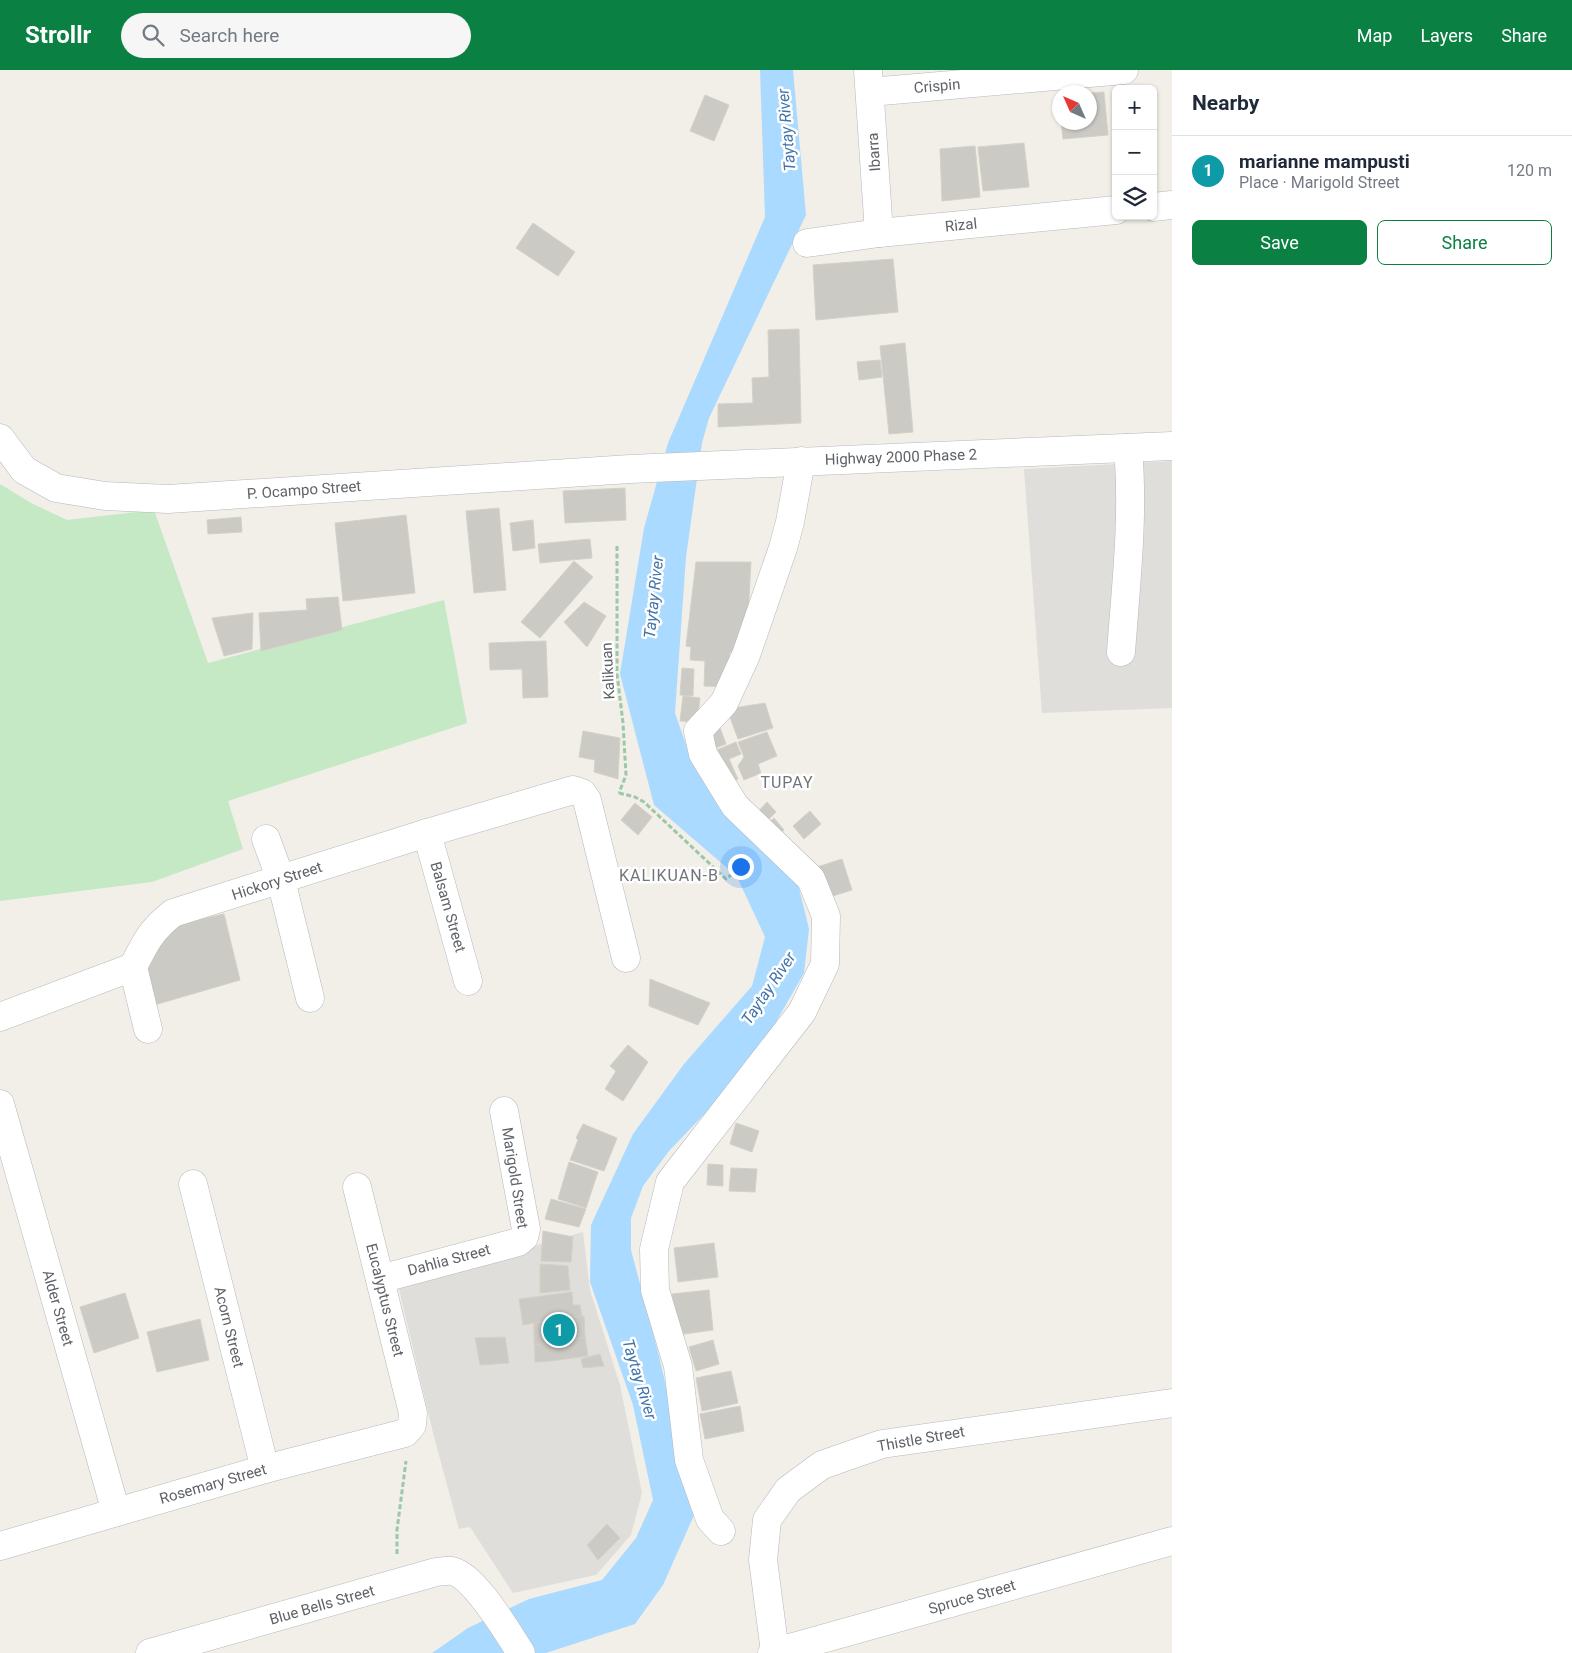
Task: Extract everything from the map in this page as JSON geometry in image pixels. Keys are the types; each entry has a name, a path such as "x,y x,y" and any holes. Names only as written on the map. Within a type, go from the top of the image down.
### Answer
{"street":[{"name":"Crispin","path":"869,81 1124,70"},
{"name":"Ibarra","path":"869,81 879,233"},
{"path":"1157,207 1172,205"},
{"name":"Rizal","path":"807,244 879,233 1112,210"},
{"name":"P. Ocampo Street","path":"0,438 24,470 56,488 106,496 168,499 630,469"},
{"name":"Highway 2000 Phase 2","path":"630,469 1172,446"},
{"path":"1122,652 1131,481 1128,448"},
{"path":"721,1531 710,1519 689,1460 678,1366 655,1290 654,1249 670,1182 802,1012 825,964 826,916 811,879 735,806 703,754 698,731 724,703 746,655 783,548 790,522 801,461"},
{"name":"Hickory Street","path":"133,968 149,936 173,913 427,833 573,790 582,793"},
{"path":"582,793 587,800 626,958"},
{"name":"Balsam Street","path":"427,833 468,981"},
{"path":"266,839 281,880 310,998"},
{"path":"0,1017 133,968 148,1029"},
{"name":"Alder Street","path":"0,1104 116,1512"},
{"name":"Marigold Street","path":"504,1111 526,1229 524,1237 518,1242"},
{"name":"Acorn Street","path":"193,1184 265,1469"},
{"name":"Eucalyptus Street","path":"357,1187 380,1279 409,1423"},
{"name":"Dahlia Street","path":"380,1279 518,1242"},
{"name":"Thistle Street","path":"773,1652 763,1560 767,1520 788,1490 822,1465 882,1444 1172,1403"},
{"name":"Rosemary Street","path":"0,1546 265,1469 409,1423"},
{"name":"Spruce Street","path":"773,1652 1172,1541"},
{"name":"Blue Bells Street","path":"150,1653 436,1572 452,1572 467,1579 484,1599 521,1653"}],"path":[{"name":"Kalikuan","path":"617,546 616,674 623,723 626,775 619,793"},
{"path":"582,793 619,793 635,797 644,802 726,879 731,874"},
{"path":"397,1584 397,1530 409,1423"}],"shaded area":[{"path":"1172,461 1172,708 1042,713 1024,469"},
{"path":"583,1232 590,1290 620,1385 642,1493 631,1535 596,1575 513,1593 470,1527 459,1529 434,1437 398,1285"}],"green space":[{"path":"0,484 31,503 67,520 154,510 208,663 444,600 467,723 228,801 243,849 152,882 0,901"}],"water":[{"name":"Taytay River","path":"760,70 793,70 806,215 709,418 702,443 686,557 675,713 690,756 797,880 809,929 804,973 752,1064 669,1151 643,1186 631,1218 631,1250 659,1356 695,1513 663,1585 635,1624 546,1653 432,1653 468,1628 529,1599 602,1580 636,1538 653,1500 633,1405 590,1282 591,1225 633,1134 684,1064 752,986 765,937 738,879 733,873 654,805 620,674 644,528 668,443 765,217"}],"building":[{"path":"1097,92 1104,92 1108,135 1063,139 1062,130 1097,130"},
{"path":"705,95 729,105 714,141 690,131"},
{"path":"1024,143 1029,187 983,191 978,147"},
{"path":"975,146 980,197 942,201 940,149"},
{"path":"533,223 575,252 558,276 516,248"},
{"path":"893,259 898,312 816,320 813,265"},
{"path":"799,329 801,423 718,427 718,404 753,403 752,378 769,377 768,330"},
{"path":"905,343 913,432 889,434 880,346"},
{"path":"880,360 882,377 859,380 857,362"},
{"path":"625,488 626,520 565,523 563,491"},
{"path":"499,508 506,590 474,593 466,511"},
{"path":"406,515 415,593 343,601 335,523"},
{"path":"241,517 242,532 208,534 207,520"},
{"path":"533,520 535,548 513,551 510,523"},
{"path":"590,539 592,558 540,563 538,544"},
{"path":"574,561 593,577 540,638 521,622"},
{"path":"696,562 751,562 746,653 730,652 725,687 704,686 705,661 690,660 691,647 686,646"},
{"path":"338,597 342,630 261,651 259,613 307,610 306,599"},
{"path":"584,602 606,616 587,647 564,622"},
{"path":"253,613 252,649 224,656 212,618"},
{"path":"546,641 548,697 523,698 522,669 490,670 489,643"},
{"path":"682,668 694,669 693,696 680,695"},
{"path":"683,696 700,698 697,722 680,721"},
{"path":"765,703 773,728 738,739 727,709"},
{"path":"719,725 726,744 710,750 704,730"},
{"path":"583,731 620,738 618,779 594,772 595,760 579,757"},
{"path":"767,732 777,756 758,764 761,773 744,780 738,766 744,757 738,742"},
{"path":"736,742 741,754 729,759 738,779 726,785 712,752"},
{"path":"767,802 776,812 764,824 755,815"},
{"path":"635,803 652,817 638,835 621,820"},
{"path":"810,811 821,824 804,839 793,826"},
{"path":"774,818 784,830 775,839 764,827"},
{"path":"842,859 852,890 823,899 814,868"},
{"path":"224,914 240,980 151,1006 141,974 156,944 179,924"},
{"path":"650,979 710,1003 698,1025 649,1006"},
{"path":"628,1045 648,1062 623,1101 605,1089 616,1071 610,1066"},
{"path":"736,1123 759,1131 752,1152 730,1144"},
{"path":"583,1124 617,1138 604,1171 570,1160 578,1140 576,1138"},
{"path":"569,1162 598,1172 586,1208 558,1199"},
{"path":"708,1164 723,1165 723,1186 707,1185"},
{"path":"731,1168 757,1169 755,1192 729,1191"},
{"path":"551,1199 586,1209 579,1227 545,1219"},
{"path":"543,1231 573,1237 571,1262 541,1261"},
{"path":"714,1243 718,1277 678,1282 674,1248"},
{"path":"540,1264 568,1266 570,1290 540,1293"},
{"path":"709,1290 713,1330 677,1335 672,1294"},
{"path":"572,1292 573,1305 580,1305 588,1356 535,1362 534,1323 523,1325 519,1299"},
{"path":"125,1293 139,1338 94,1353 80,1307"},
{"path":"584,1316 585,1337 534,1345 534,1323"},
{"path":"200,1319 209,1360 157,1372 147,1332"},
{"path":"505,1337 509,1363 480,1365 475,1338"},
{"path":"713,1340 719,1364 696,1371 689,1347"},
{"path":"600,1354 604,1366 583,1368 581,1359"},
{"path":"731,1371 738,1403 702,1411 696,1378"},
{"path":"740,1406 744,1431 705,1439 700,1414"},
{"path":"607,1524 620,1538 598,1560 587,1545"}],"place":[{"name":"marianne mampusti","path":"559,1330"}],"district":[{"name":"TUPAY","path":"787,782"},
{"name":"KALIKUAN-B","path":"669,875"}]}
